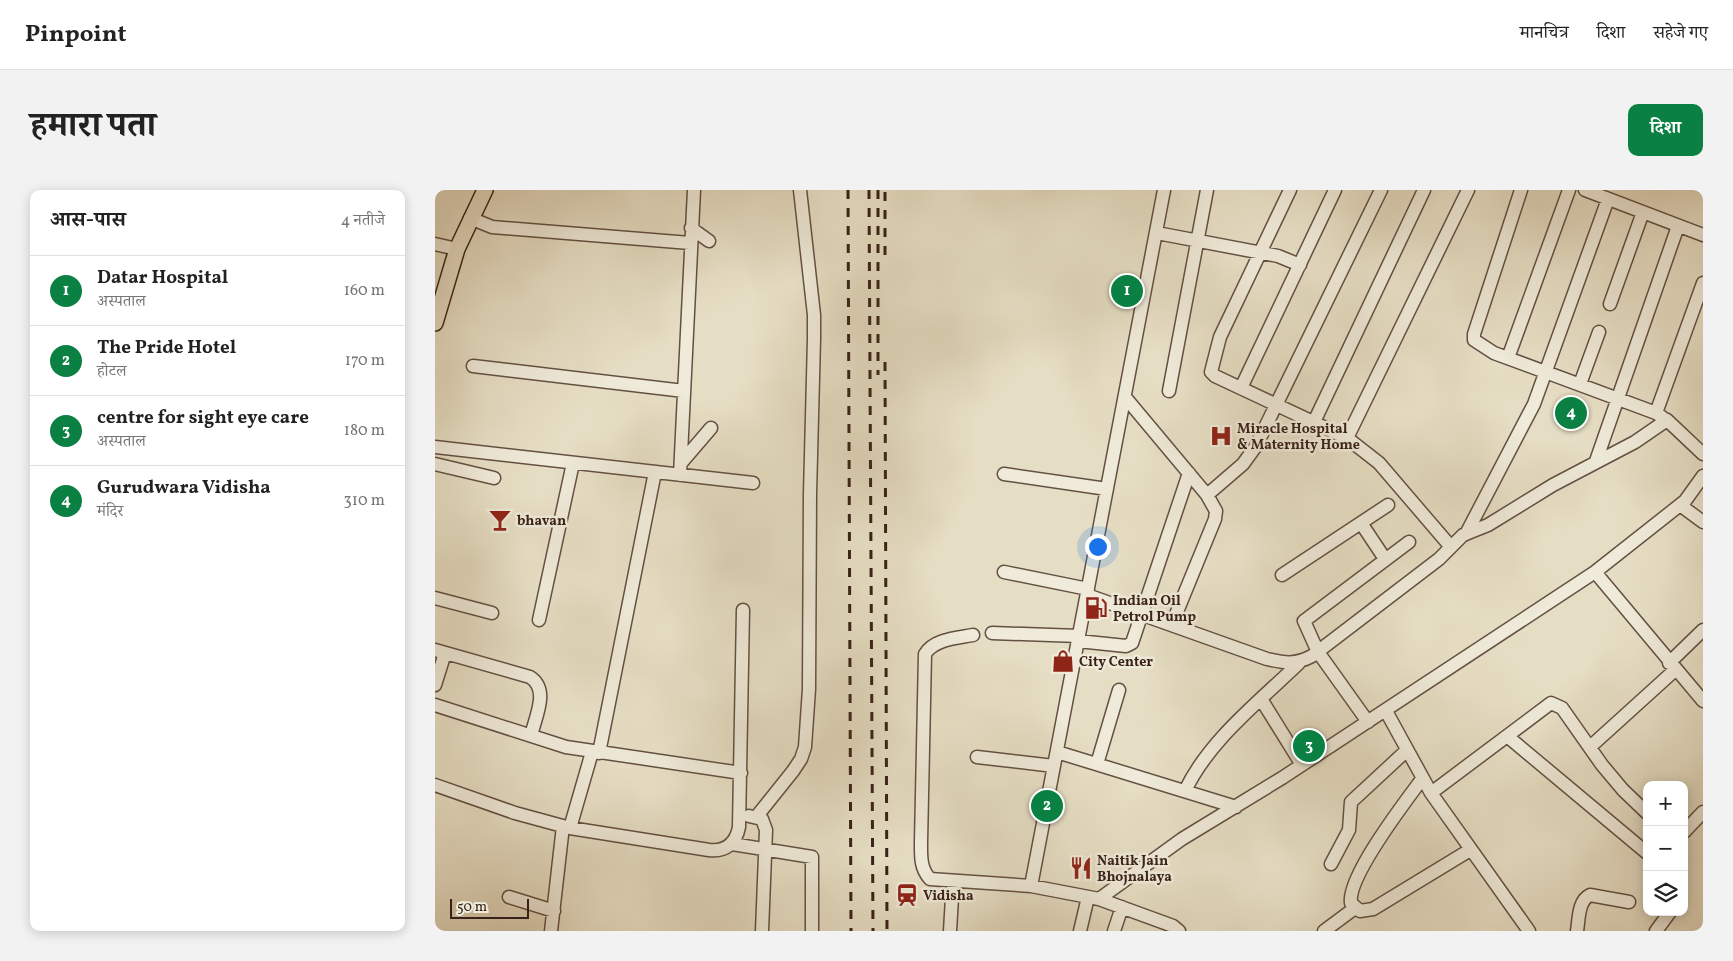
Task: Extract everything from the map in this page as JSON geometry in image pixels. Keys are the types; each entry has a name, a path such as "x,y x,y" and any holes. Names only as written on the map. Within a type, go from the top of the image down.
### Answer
{"main road":[{"path":"435,323 457,249 470,218 485,190"}],"street":[{"path":"681,469 690,243 694,190"},
{"path":"757,816 801,759 805,746 809,689 810,484 814,315 800,190"},
{"path":"1031,886 1157,232 1163,190"},
{"path":"1169,391 1207,190"},
{"path":"1290,190 1220,337 1211,365 1211,372 1215,376 1347,438 1379,463 1451,547"},
{"path":"1241,388 1335,190"},
{"path":"1207,495 1243,464 1256,446 1381,190"},
{"path":"1314,422 1424,190"},
{"path":"1347,438 1468,190"},
{"path":"1521,190 1474,334 1475,340 1479,345 1508,358 1662,416 1703,454"},
{"path":"1508,358 1569,190"},
{"path":"1585,190 1703,235"},
{"path":"1466,534 1522,430 1609,199"},
{"path":"1610,304 1643,212"},
{"path":"470,218 493,227 507,229 690,243"},
{"path":"1596,461 1678,226"},
{"path":"691,228 709,241"},
{"path":"1157,232 1261,252 1286,258 1299,265"},
{"path":"435,244 457,249"},
{"path":"1185,791 1197,767 1236,724 1299,663 1318,652 1392,596 1466,534 1488,525 1596,461 1635,442 1662,416 1703,283"},
{"path":"1580,384 1599,332"},
{"path":"473,366 684,391"},
{"path":"1125,396 1207,495 1216,511 1215,519 1172,624"},
{"path":"681,469 711,428"},
{"path":"435,447 655,472 681,469 753,483"},
{"path":"539,620 573,463"},
{"path":"435,464 495,478"},
{"path":"551,931 566,827 596,752 655,472"},
{"path":"992,633 1079,639 1126,646 1134,639 1189,473"},
{"path":"1004,474 1107,489"},
{"path":"1079,931 1094,898 1182,839 1236,807 1386,711 1595,572 1680,505 1703,476"},
{"path":"1282,576 1388,505"},
{"path":"1680,505 1703,522"},
{"path":"1361,523 1385,559"},
{"path":"1368,722 1318,652 1304,621 1409,542"},
{"path":"1004,572 1088,592 1141,614 1267,659 1285,663 1299,663"},
{"path":"1595,572 1703,701"},
{"path":"435,598 492,613"},
{"path":"435,785 515,813 566,827 714,851 719,851 733,844 737,838 741,773 743,610"},
{"path":"1590,747 1672,666 1703,630"},
{"path":"973,635 929,647 925,654 922,866 930,879 1031,886 1094,898 1179,931"},
{"path":"435,685 440,651 530,677 541,688 541,696 531,736"},
{"path":"1097,764 1119,690"},
{"path":"1261,699 1302,765"},
{"path":"1431,793 1551,703 1562,708 1623,790 1643,809"},
{"path":"435,705 531,736 596,752 741,773"},
{"path":"1386,711 1406,751 1431,793 1529,931"},
{"path":"1507,736 1643,849"},
{"path":"1331,864 1349,830 1351,802 1406,751"},
{"path":"1057,752 1236,807"},
{"path":"977,757 1054,766"},
{"path":"1422,779 1393,818 1366,860 1350,896 1355,908 1366,912 1373,909 1470,850"},
{"path":"1688,828 1703,812"},
{"path":"739,815 757,816 765,823 762,931"},
{"path":"733,844 811,857 812,931"},
{"path":"950,931 953,881"},
{"path":"1577,931 1582,901 1586,897 1590,895 1629,902"},
{"path":"509,897 553,912"},
{"path":"1113,931 1121,907"},
{"path":"1324,931 1355,908"},
{"path":"1656,931 1667,916"}],"railway":[{"path":"848,190 851,931"},
{"path":"869,190 873,931"},
{"path":"878,190 878,375"},
{"path":"885,190 885,255"},
{"path":"885,362 887,931"}],"place":[{"name":"Datar Hospital","path":"1127,291"},
{"name":"Gurudwara Vidisha","path":"1571,413"},
{"name":"Miracle Hospital & Maternity Home","path":"1221,436"},
{"name":"bhavan","path":"500,520"},
{"name":"Indian Oil Petrol Pump","path":"1096,608"},
{"name":"City Center","path":"1063,661"},
{"name":"centre for sight eye care","path":"1309,746"},
{"name":"The Pride Hotel","path":"1047,806"},
{"name":"Naitik Jain Bhojnalaya","path":"1081,868"},
{"name":"Vidisha","path":"907,895"}]}
